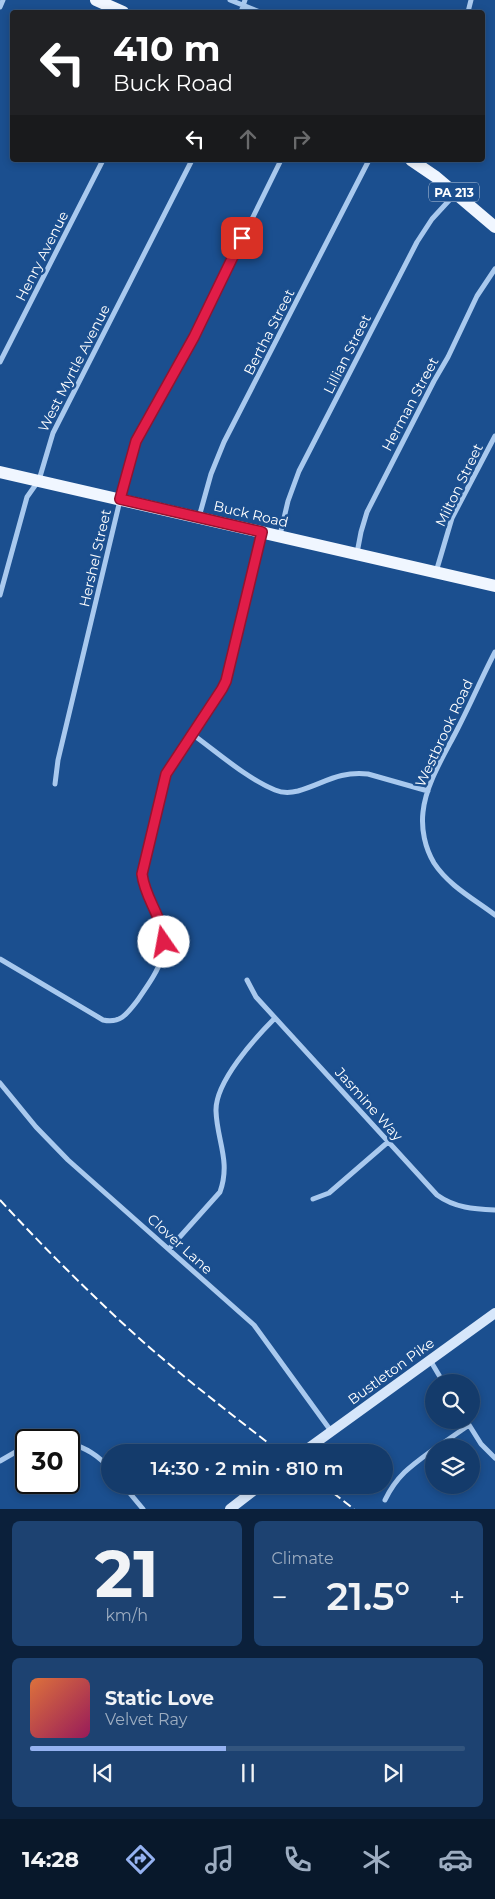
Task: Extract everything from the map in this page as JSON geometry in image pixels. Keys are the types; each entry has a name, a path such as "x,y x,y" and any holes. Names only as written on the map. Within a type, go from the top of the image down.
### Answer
{"main road":[{"path":"96,0 118,10"},
{"name":"PA 213","path":"424,164 495,227"},
{"name":"Buck Road","path":"0,472 495,586"},
{"name":"Bustleton Pike","path":"315,1444 495,1313"},
{"path":"230,1509 249,1494"}],"street":[{"path":"0,7 3,0"},
{"path":"230,0 244,3 256,10"},
{"name":"Henry Avenue","path":"0,362 102,162"},
{"name":"West Myrtle Avenue","path":"0,595 27,498 39,480 53,433 191,162"},
{"name":"Hershel Street","path":"55,784 58,760 120,499 136,441 194,337 280,162"},
{"name":"Bertha Street","path":"199,517 211,474 224,442 368,162"},
{"name":"Lillian Street","path":"280,536 291,490 322,427 417,242 432,219 455,193"},
{"name":"Herman Street","path":"356,554 367,512 448,357 477,296 495,269"},
{"name":"Milton Street","path":"436,572 452,518 495,436"},
{"path":"0,959 103,1020 115,1021 126,1015 153,979 163,957 164,942 162,923 147,896 143,886 142,874 166,774 226,681 262,532"},
{"name":"Westbrook Road","path":"495,652 428,791 424,803 422,822 426,845 434,862 453,885 495,914"},
{"path":"192,734 259,781 283,792 297,791 340,775 358,773 368,774 428,791"},
{"name":"Jasmine Way","path":"247,980 253,993 275,1018 442,1199 450,1204 468,1209 495,1210"},
{"path":"169,1249 220,1192 224,1180 225,1167 216,1113 217,1098 224,1083 249,1046 275,1018"},
{"name":"Clover Lane","path":"0,1083 51,1144 254,1325 332,1432"},
{"path":"312,1199 329,1193 388,1142"},
{"path":"430,1360 438,1374"},
{"path":"446,1439 459,1429"},
{"path":"472,1429 481,1444 495,1458"},
{"path":"80,1447 90,1451 101,1459"},
{"path":"0,1461 15,1452"},
{"path":"385,1500 391,1487 404,1471 425,1455"},
{"path":"130,1494 142,1509"}],"railway":[{"path":"0,1200 130,1330 181,1374 270,1444"},
{"path":"335,1494 354,1509"}],"route":[{"path":"164,942 162,923 147,896 143,886 142,874 166,774 226,681 262,532 120,499 136,441 194,337 242,238"}]}
